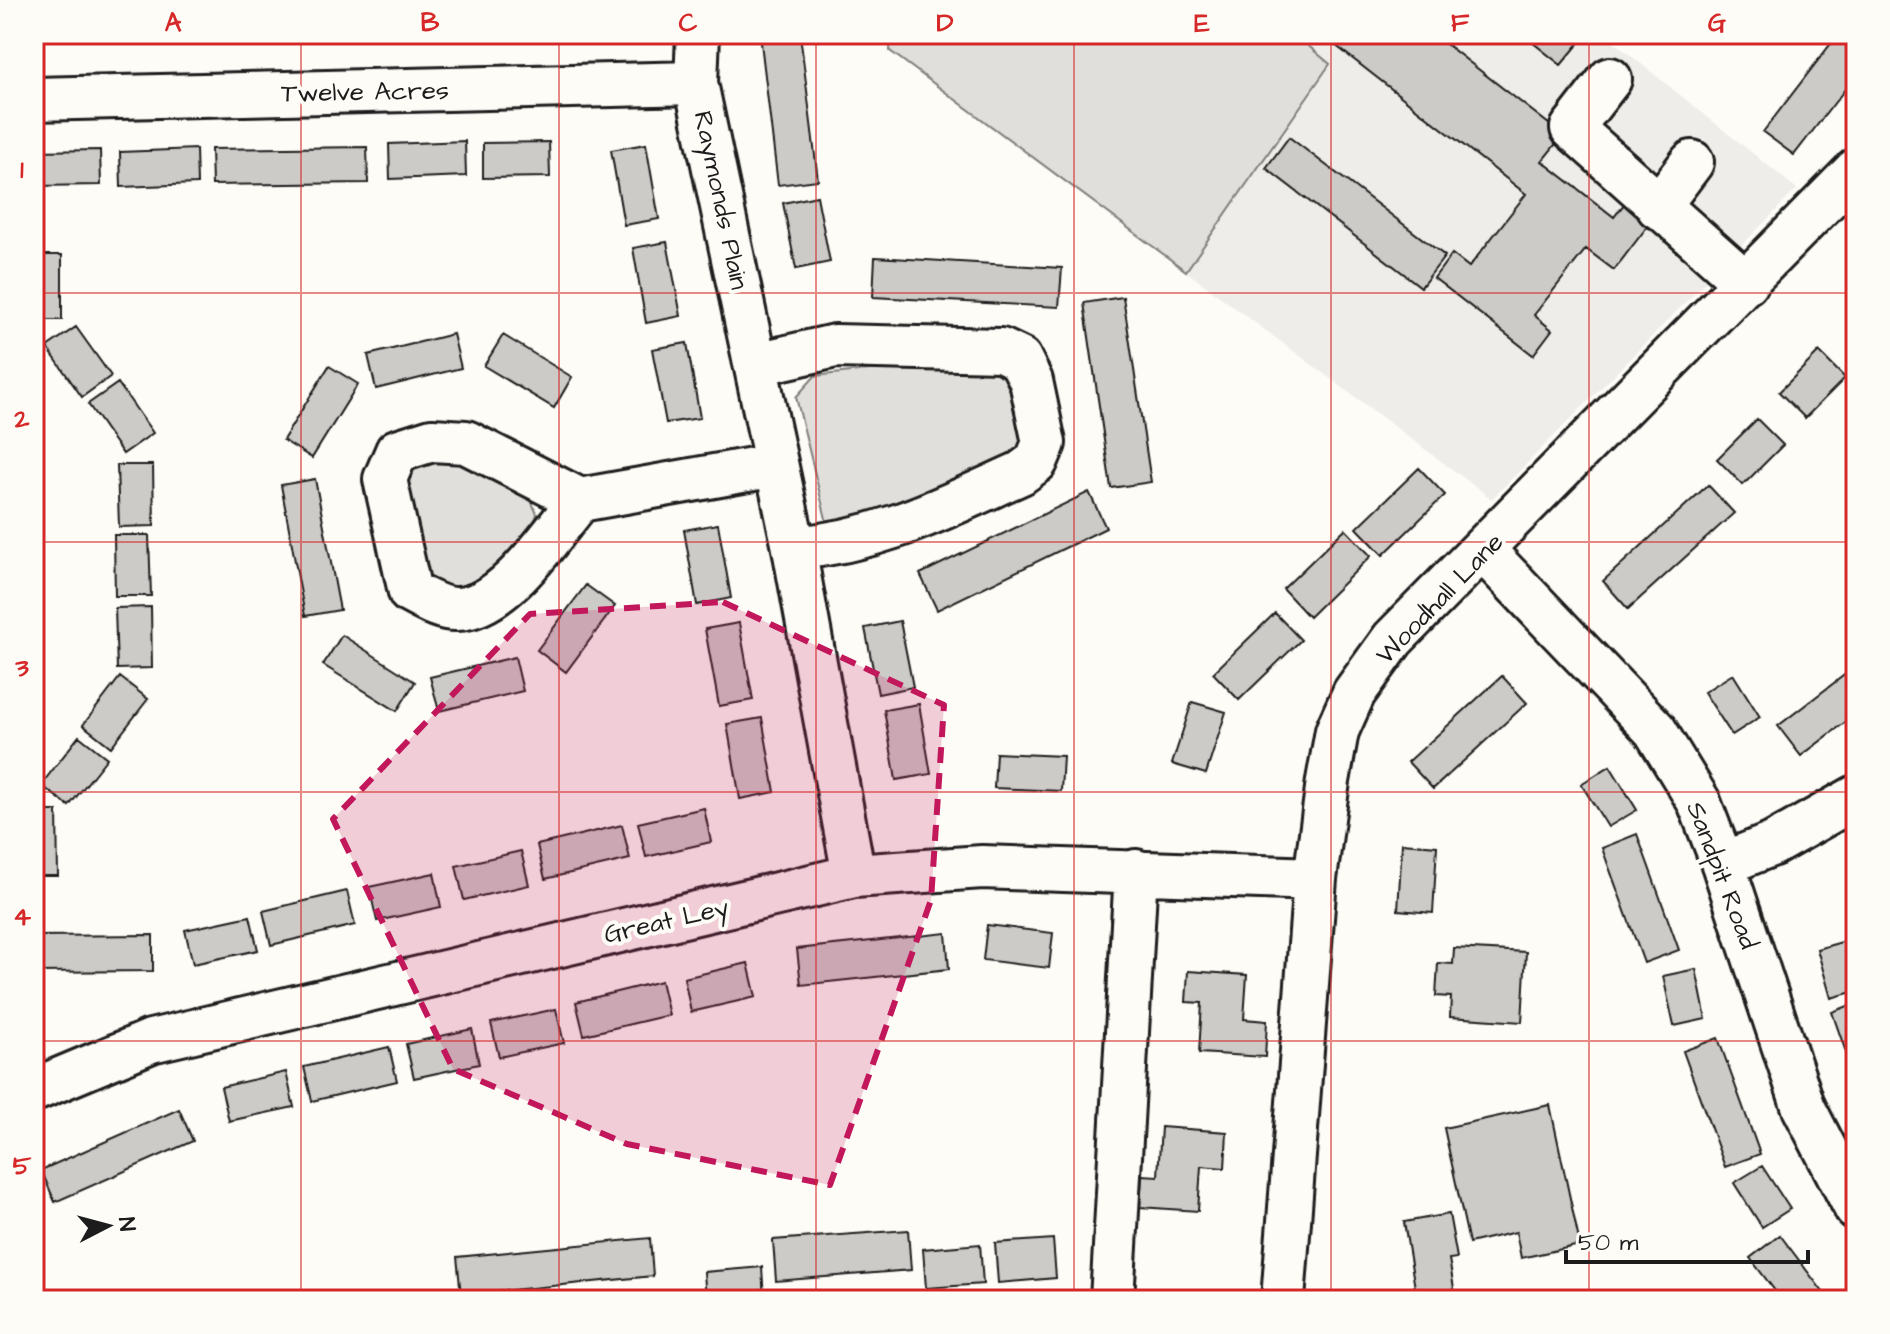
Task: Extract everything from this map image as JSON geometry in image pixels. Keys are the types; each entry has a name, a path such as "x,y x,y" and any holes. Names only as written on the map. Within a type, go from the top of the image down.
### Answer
{"street":[{"name":"Raymonds Plain","path":"698,34 696,83 794,548 854,876"},
{"path":"1610,79 1572,128 1746,283"},
{"name":"Twelve Acres","path":"34,99 696,83"},
{"path":"1658,207 1692,162"},
{"name":"Woodhall Lane","path":"1283,1300 1315,879 1337,731 1354,693 1393,639 1856,170"},
{"path":"757,364 835,346 1001,350 1020,359 1031,381 1044,443 1036,462 1021,473 895,530 830,545 794,548"},
{"path":"580,500 501,593 480,604 456,610 410,592 385,479 397,451 432,440 466,442 580,500 776,465"},
{"name":"Sandpit Road","path":"1483,550 1655,730 1699,802 1723,864 1804,1108 1856,1209"},
{"path":"1723,864 1773,844 1856,797"},
{"name":"Great Ley","path":"34,1090 151,1041 854,876 982,867 1315,879"},
{"path":"1112,1300 1136,871"}],"highlighted area":[{"path":"723,602 944,705 931,900 830,1185 627,1144 453,1069 333,819 530,614"}],"shaded area":[{"path":"891,34 1604,34 1797,189 1492,499 890,51"},
{"path":"891,34 1294,34 1330,64 1186,271 890,51"},
{"path":"1012,354 1032,447 863,530 828,527 796,397 815,376"},
{"path":"454,454 525,487 537,514 526,550 478,590 451,591 424,580 404,483 420,460"}],"building":[{"path":"760,34 800,34 818,180 778,185"},
{"path":"1321,34 1433,34 1563,135 1542,161 1614,217 1625,203 1650,223 1614,270 1586,249 1534,315 1552,330 1533,355 1434,278 1452,254 1469,267 1526,194"},
{"path":"1522,34 1585,34 1586,35 1561,65"},
{"path":"1836,37 1856,53 1856,75 1794,155 1763,132"},
{"path":"1289,137 1445,256 1421,287 1266,168"},
{"path":"465,141 466,176 390,179 389,144"},
{"path":"549,142 550,177 483,178 483,143"},
{"path":"646,144 659,219 624,225 611,150"},
{"path":"367,147 368,183 212,185 211,149"},
{"path":"196,149 197,184 121,187 120,152"},
{"path":"100,150 101,185 34,186 34,151"},
{"path":"817,196 830,262 796,269 783,203"},
{"path":"667,242 681,316 646,323 633,248"},
{"path":"34,255 62,255 62,320 34,320"},
{"path":"875,257 1062,268 1059,307 873,297"},
{"path":"1123,297 1151,482 1111,488 1084,303"},
{"path":"1856,310 1856,328 1847,319"},
{"path":"76,327 111,376 82,397 47,347"},
{"path":"453,334 461,368 376,389 368,355"},
{"path":"503,335 572,377 554,408 484,366"},
{"path":"687,343 700,418 666,423 652,349"},
{"path":"1819,352 1845,378 1805,418 1779,392"},
{"path":"329,366 358,384 312,458 283,440"},
{"path":"118,383 153,433 123,454 88,404"},
{"path":"1757,419 1783,445 1743,485 1717,459"},
{"path":"117,465 153,465 154,526 119,527"},
{"path":"1419,468 1445,495 1383,555 1357,528"},
{"path":"315,479 340,610 305,616 281,485"},
{"path":"1708,485 1734,513 1628,609 1603,581"},
{"path":"1089,492 1106,528 937,610 920,574"},
{"path":"718,524 731,598 697,605 684,530"},
{"path":"1345,529 1371,556 1309,617 1283,589"},
{"path":"114,535 149,535 151,596 115,596"},
{"path":"586,585 615,606 566,672 537,650"},
{"path":"151,607 152,668 117,669 115,608"},
{"path":"1275,613 1301,640 1239,700 1213,673"},
{"path":"900,621 913,687 878,694 865,628"},
{"path":"739,623 753,700 719,706 705,629"},
{"path":"342,635 415,682 397,711 323,665"},
{"path":"515,657 523,691 439,711 430,677"},
{"path":"1856,666 1856,714 1801,756 1778,726"},
{"path":"1733,674 1760,717 1732,735 1704,692"},
{"path":"1502,676 1527,703 1433,789 1408,762"},
{"path":"120,677 148,699 111,747 83,725"},
{"path":"1192,702 1226,712 1206,774 1172,764"},
{"path":"919,704 931,774 896,780 884,710"},
{"path":"762,718 775,792 740,799 727,724"},
{"path":"79,736 107,758 69,806 41,785"},
{"path":"996,753 1063,756 1061,791 994,788"},
{"path":"1610,766 1637,810 1608,827 1581,784"},
{"path":"704,808 711,842 646,857 638,823"},
{"path":"34,811 57,811 58,876 34,876"},
{"path":"622,825 630,859 545,879 537,845"},
{"path":"1637,834 1679,950 1644,963 1602,848"},
{"path":"1402,843 1437,846 1433,913 1398,910"},
{"path":"521,851 529,885 464,900 456,866"},
{"path":"434,873 441,907 377,921 369,887"},
{"path":"347,891 355,925 271,945 263,911"},
{"path":"250,916 258,950 193,964 185,930"},
{"path":"987,925 1053,933 1049,968 983,960"},
{"path":"946,933 949,969 801,985 797,949"},
{"path":"153,935 153,971 34,972 34,936"},
{"path":"1849,940 1856,965 1856,991 1831,998 1817,949"},
{"path":"1454,948 1526,952 1522,1022 1450,1017 1451,997 1436,996 1438,963 1453,964"},
{"path":"748,963 756,997 691,1012 684,978"},
{"path":"1696,969 1706,1019 1674,1026 1663,976"},
{"path":"1188,971 1247,975 1244,1019 1267,1021 1265,1057 1199,1053 1202,1003 1186,1002"},
{"path":"661,981 669,1015 584,1035 576,1002"},
{"path":"1856,1003 1856,1081 1832,1012"},
{"path":"556,1009 564,1043 499,1057 491,1023"},
{"path":"472,1029 479,1064 414,1078 406,1044"},
{"path":"1718,1038 1760,1154 1725,1167 1683,1051"},
{"path":"389,1047 397,1081 312,1101 304,1067"},
{"path":"286,1072 294,1107 229,1121 221,1087"},
{"path":"1550,1105 1580,1245 1521,1258 1516,1232 1469,1243 1444,1128"},
{"path":"179,1109 193,1141 55,1202 41,1170"},
{"path":"1161,1127 1227,1132 1225,1168 1201,1166 1198,1211 1140,1207 1142,1175 1158,1176"},
{"path":"1762,1166 1790,1209 1762,1227 1734,1183"},
{"path":"1449,1214 1457,1258 1449,1259 1456,1300 1417,1300 1404,1222"},
{"path":"908,1230 911,1270 776,1281 773,1240"},
{"path":"1780,1235 1829,1300 1782,1300 1750,1258"},
{"path":"650,1238 653,1276 461,1295 457,1257"},
{"path":"1053,1239 1056,1278 998,1283 995,1243"},
{"path":"980,1244 983,1284 926,1288 923,1249"},
{"path":"762,1267 764,1300 706,1300 704,1272"},
{"path":"440,1295 440,1300 408,1300"}]}
